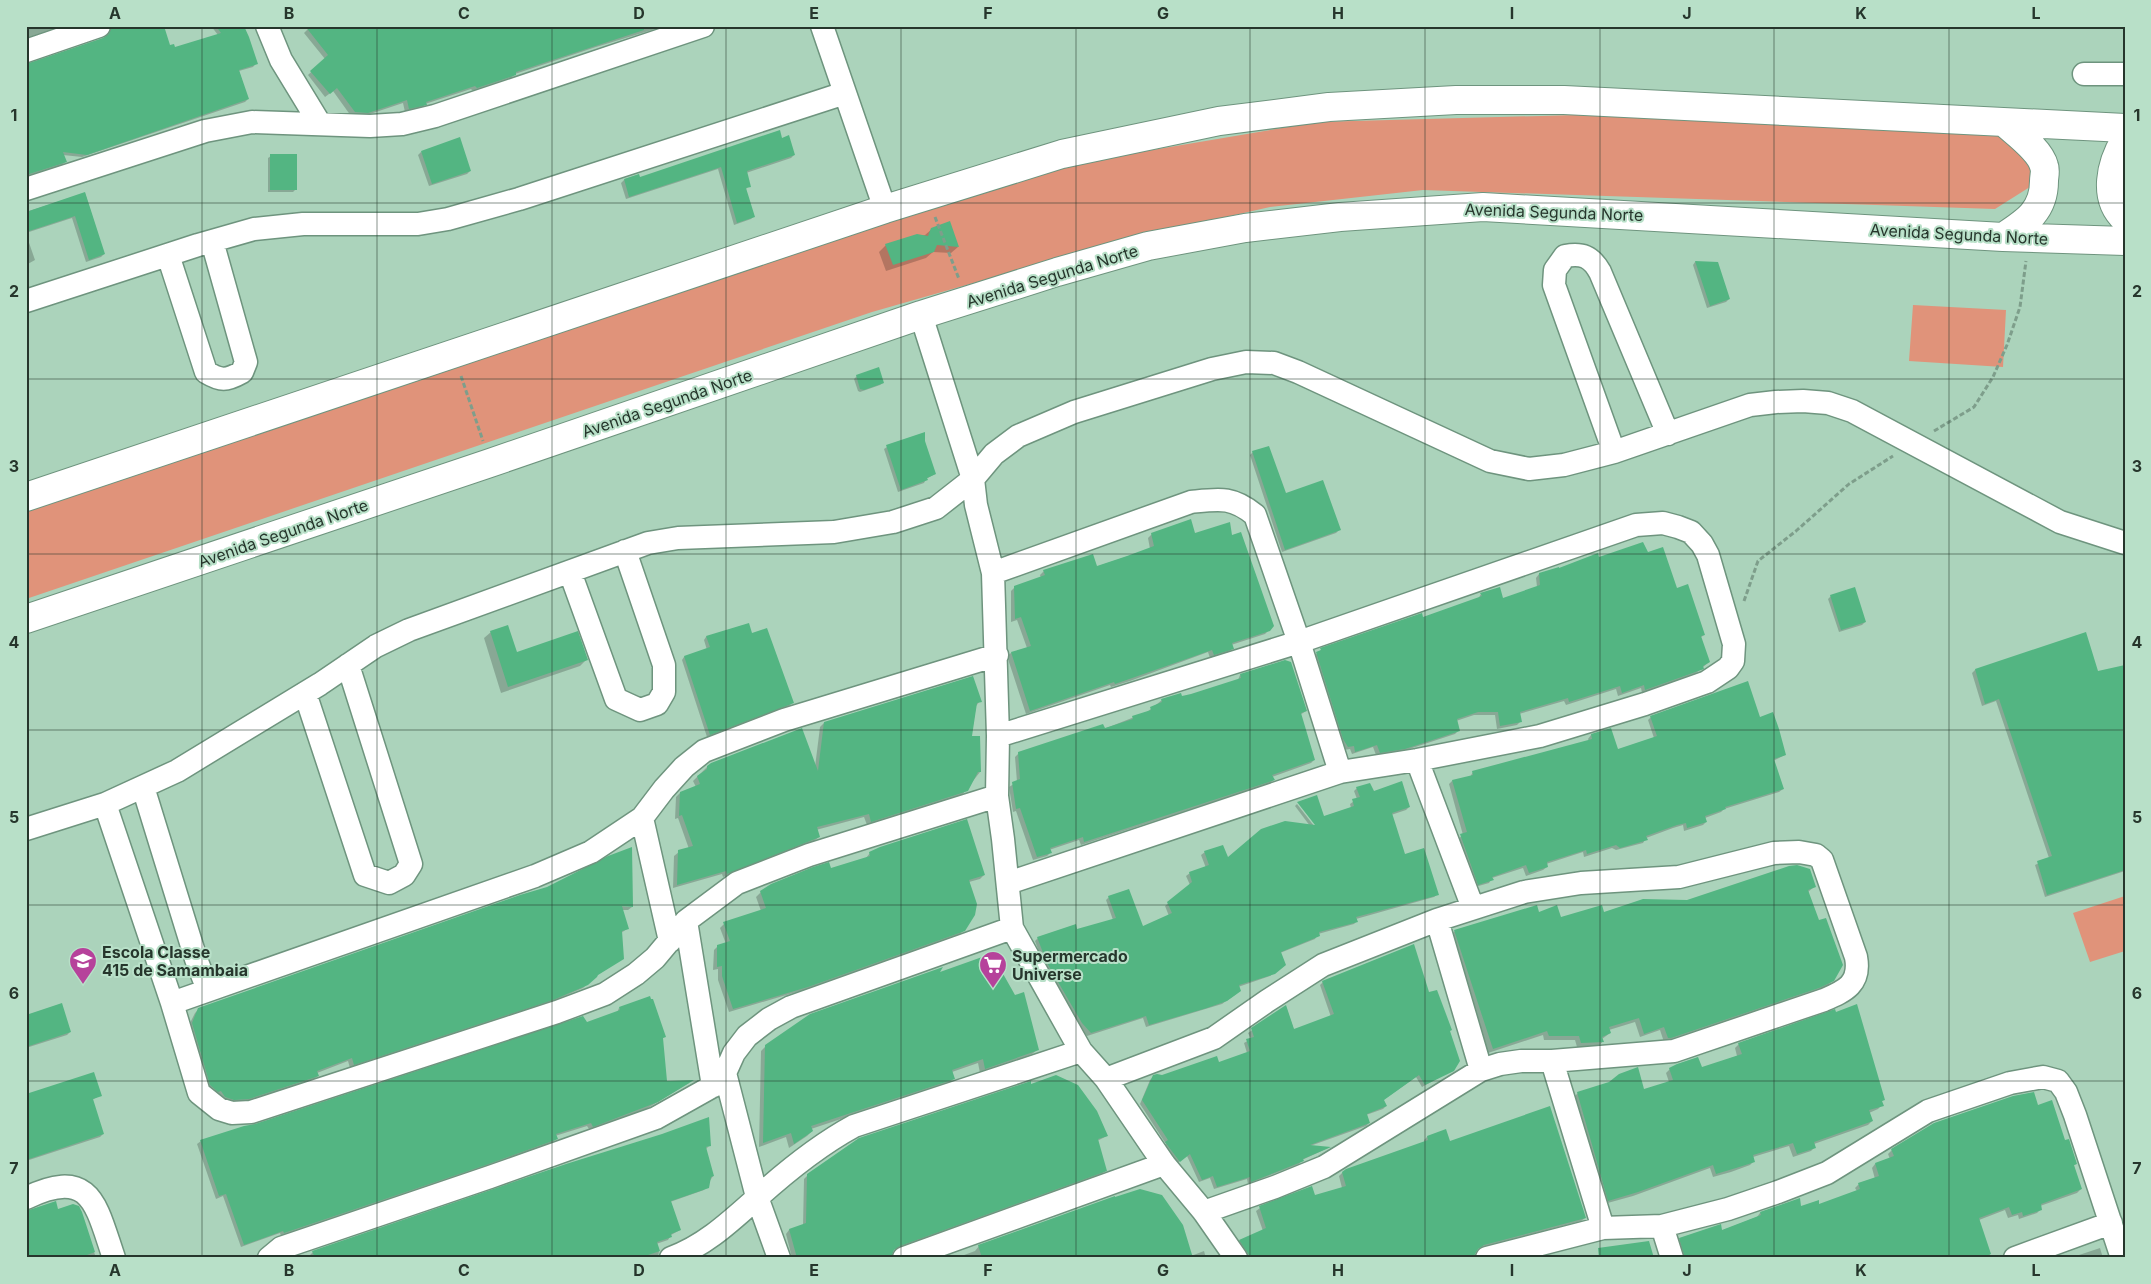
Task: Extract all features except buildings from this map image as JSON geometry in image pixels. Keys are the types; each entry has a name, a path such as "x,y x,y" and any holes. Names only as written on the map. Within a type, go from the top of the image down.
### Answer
{"main road":[{"path":"26,497 927,195 1044,159 1107,143 1219,121 1329,107 1456,100 1564,100 2125,128"},
{"path":"2003,237 2018,227 2041,204 2044,186 2044,166 2030,144 2005,123"},
{"path":"2125,140 2116,157 2111,186 2113,200 2119,214 2125,219"},
{"name":"Avenida Segunda Norte","path":"26,619 490,463 921,315 1057,272 1148,246 1235,230 1340,217 1483,207 2003,237 2125,241"}],"street":[{"path":"26,51 99,26"},
{"path":"266,26 281,60 320,124"},
{"path":"26,189 205,131 252,122 370,126 402,124 435,116 704,26"},
{"path":"827,28 845,93 885,209"},
{"path":"2084,74 2125,74"},
{"path":"26,301 254,229 293,225 418,224 448,219 519,199 845,93"},
{"path":"168,255 206,372 218,379 230,378 242,372 246,362 212,241"},
{"path":"1614,452 1554,285 1555,270 1565,256 1578,254 1587,258 1600,272 1668,434"},
{"path":"921,315 973,478 976,504 994,573 998,736 997,796 1012,928 1081,1051 1106,1079 1164,1164 1204,1212 1236,1258"},
{"path":"26,829 105,804 176,771 305,693 376,646 409,630 648,543 678,538 834,532 893,522 936,508 973,478 994,454 1026,432 1074,412 1212,369 1246,362 1274,363 1298,372 1490,461 1529,469 1564,465 1614,452 1750,405 1803,401 1828,403 1852,411 2060,522 2125,543"},
{"path":"994,573 1191,502 1220,499 1241,504 1255,514 1299,642 1340,772"},
{"path":"998,736 1299,642 1636,526 1663,523 1691,532 1702,544 1711,564 1734,644 1733,661 1728,668 1707,682 1645,704 1540,736 1417,760 1340,772 1008,883"},
{"path":"570,572 616,699 640,710 657,704 664,692 664,665 625,551"},
{"path":"172,1003 535,876 591,852 642,818 684,767 704,751 784,720 996,655"},
{"path":"305,693 365,874 389,883 404,875 411,864 348,665"},
{"path":"1417,760 1473,908"},
{"path":"143,787 196,959 208,990"},
{"path":"105,804 172,1003 199,1093 219,1109 232,1113 251,1112 529,1022 605,994 636,974 655,958 686,921 737,883 809,855 997,796"},
{"path":"642,818 670,941"},
{"path":"1106,1079 1214,1038 1323,965 1437,920 1524,892 1572,885 1680,877 1774,853 1799,852 1816,855 1822,860 1858,968 1848,990 1815,1004 1674,1051 1552,1061 1521,1060 1480,1070 1324,1167 1275,1187 1204,1212"},
{"path":"1437,920 1480,1070"},
{"path":"686,921 719,1080 779,1258"},
{"path":"269,1258 281,1248 490,1178 656,1118 719,1080 734,1053 747,1036 791,1007 1012,928"},
{"path":"671,1258 712,1236 757,1197 830,1139 854,1126 1081,1051"},
{"path":"1552,1061 1603,1228"},
{"path":"1487,1258 1603,1228 1662,1226 1728,1208 1827,1173 1928,1112 2010,1083 2043,1077 2058,1081 2066,1092 2113,1210 2122,1258"},
{"path":"904,1258 1164,1164"},
{"path":"26,1198 55,1186 68,1186 78,1189 89,1196 97,1211 114,1258"},
{"path":"2015,1258 2113,1210"},
{"path":"1662,1226 1672,1258"}],"path":[{"path":"927,195 967,302"},
{"path":"1732,633 1758,561 1796,531 1849,484 1974,406 1993,377 2008,345 2020,307 2030,238"},
{"path":"454,354 490,463"}],"shaded area":[{"path":"1576,115 2007,134 2033,161 2033,185 1995,209 1423,190 1270,207 1120,241 872,312 26,599 26,508 1046,168 1317,122"},
{"path":"1913,305 2006,310 2003,367 1909,361"},
{"path":"2125,896 2125,951 2090,962 2073,913"}],"place":[{"name":"Escola Classe 415 de Samambaia","path":"83,985"},
{"name":"Supermercado Universe","path":"993,989"}]}
